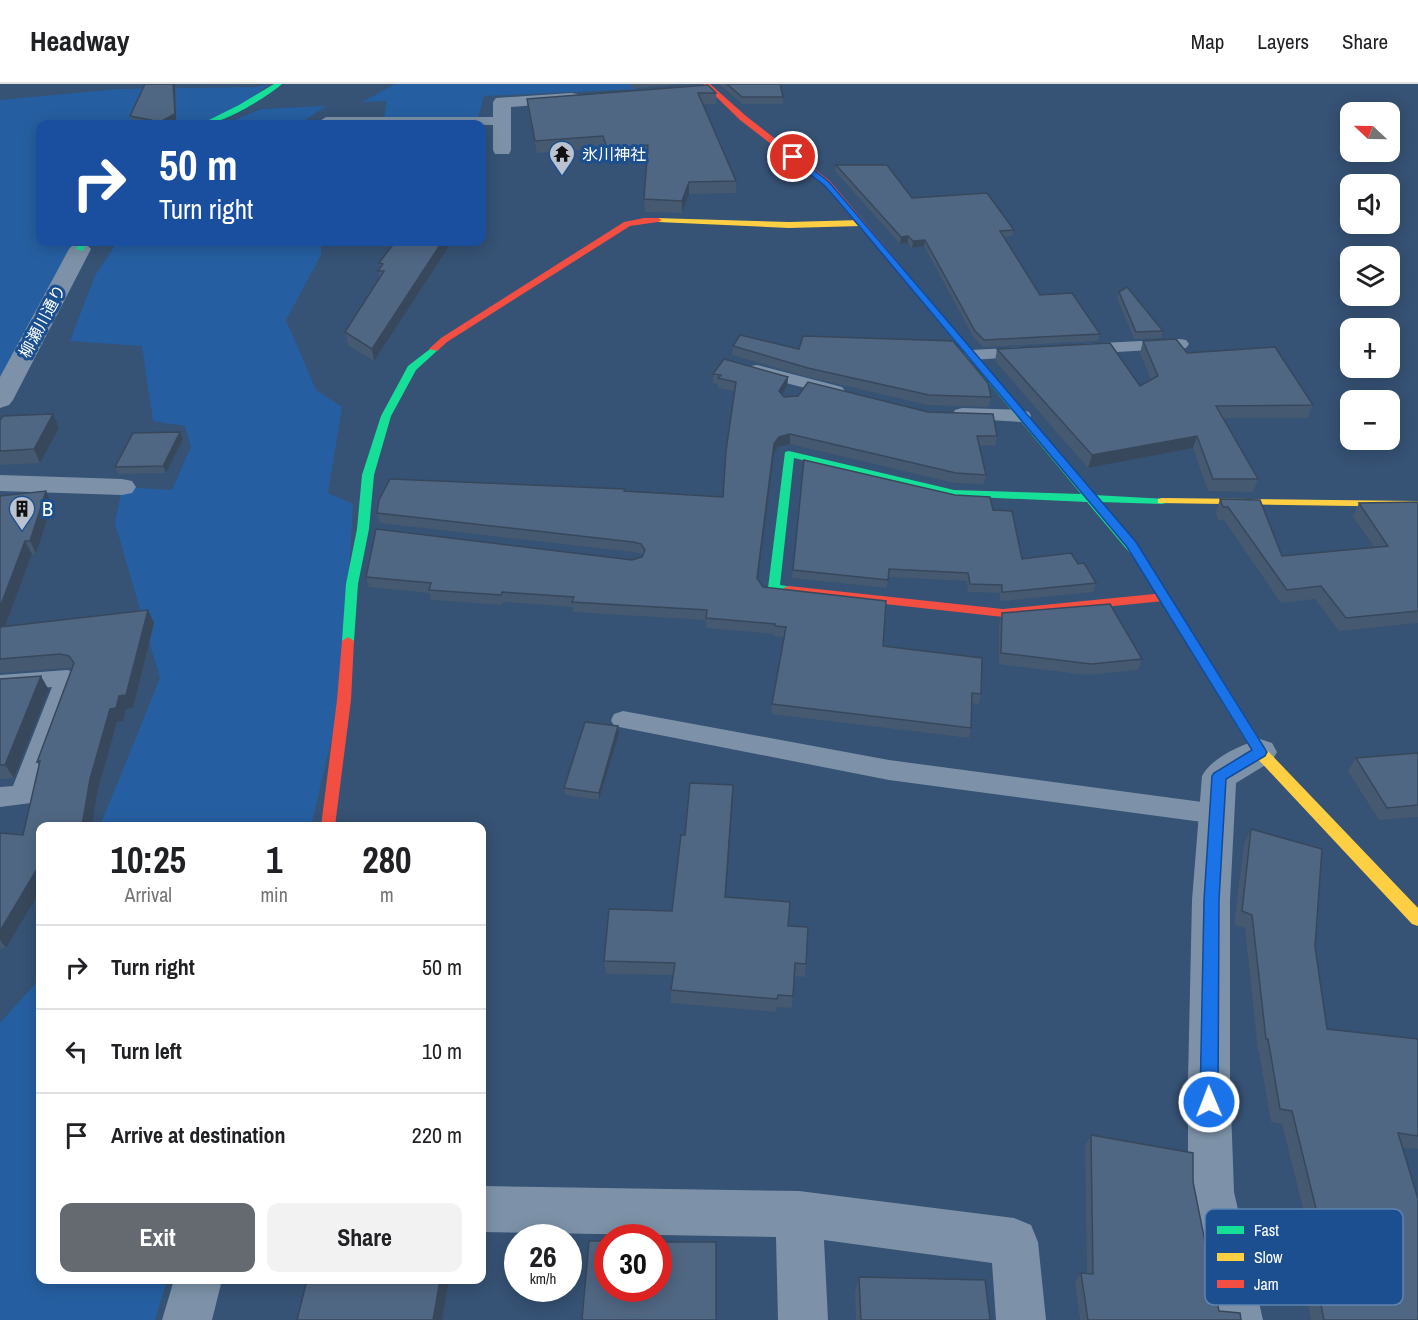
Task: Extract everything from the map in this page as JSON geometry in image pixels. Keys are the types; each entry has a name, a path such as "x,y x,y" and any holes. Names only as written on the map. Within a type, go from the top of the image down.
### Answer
{"street":[{"path":"214,120 242,107 279,84"},
{"path":"687,91 708,87 743,118 827,183 1132,545 1260,752 1418,919"},
{"path":"502,150 502,102 583,97"},
{"path":"329,822 344,700 352,584 363,530 368,475 386,416 412,368 444,340 627,224 644,220 789,225 861,223"},
{"name":"柳瀬川通り","path":"0,400 80,246"},
{"path":"1164,597 1003,613 774,588 789,454 954,493 1094,500 1418,504"},
{"path":"0,483 122,487"},
{"path":"1215,1209 1211,1192 1209,1058 1211,900 1219,776 1260,752"},
{"path":"486,1209 799,1214 1014,1242 1021,1320"},
{"path":"799,1214 803,1320"},
{"path":"187,1320 197,1284"},
{"path":"1235,1305 1238,1320"}],"lane":[{"path":"486,121 501,121"},
{"path":"1064,350 1180,344"},
{"path":"971,355 1041,351"},
{"path":"737,364 859,397"},
{"path":"790,400 802,383"},
{"path":"939,414 1022,416"},
{"path":"363,530 387,532"},
{"path":"0,683 67,678 22,796 0,796"},
{"path":"623,720 889,770 1217,814"}],"shaded area":[{"path":"269,84 242,107 214,120 36,120 36,246 81,246 0,400 0,100 119,89 259,87"},
{"path":"395,84 635,84 636,89 484,96 478,118 384,119 387,101 362,102"},
{"path":"326,106 305,120 235,120 261,109"},
{"path":"114,246 321,246 321,255 286,320 316,390 342,407 328,493 353,504 342,695 312,822 102,822 160,678 115,523 122,487 172,490 191,447 185,426 153,421 142,346 70,341 95,276"},
{"path":"36,981 36,1284 166,1284 155,1320 0,1320 0,1023"}],"building":[{"path":"145,84 173,84 175,114 164,120 130,116"},
{"path":"727,84 780,84 783,97 742,97"},
{"path":"708,85 716,93 698,93 736,181 689,182 682,201 644,199 648,145 607,148 603,136 535,141 527,99"},
{"path":"836,165 887,165 912,198 987,193 1014,230 1000,231 1040,295 1072,293 1100,334 984,340 975,331 925,240 913,241 908,236 901,237"},
{"path":"392,246 439,246 372,349 345,332 384,271 378,271 383,264 379,263"},
{"path":"1127,287 1163,331 1136,332 1119,292"},
{"path":"740,335 799,349 803,336 953,341 988,383 991,397 929,395 808,368 733,346"},
{"path":"1176,339 1187,353 1275,347 1313,405 1216,406 1258,479 1213,479 1197,436 1092,455 997,349 1110,343 1140,386 1158,376 1143,341"},
{"path":"724,359 788,377 779,391 784,397 798,396 808,382 928,412 993,414 997,436 977,436 986,475 956,473 790,434 779,437 774,444 757,578 763,587 886,601 883,646 982,658 981,694 972,693 971,728 772,704 786,627 775,626 775,624 706,618 707,610 572,602 574,597 429,590 431,583 366,577 376,529 632,560 642,557 645,550 641,544 633,542 377,513 379,500 390,479 625,489 624,491 723,497 726,451 736,382 718,378 721,375 713,374"},
{"path":"53,414 34,449 0,451 0,420 3,416"},
{"path":"180,432 163,466 115,467 133,433"},
{"path":"804,460 955,495 990,497 993,510 1012,511 1022,559 1071,553 1078,564 1084,563 1096,583 1002,592 1002,585 970,584 968,573 889,569 888,580 793,570"},
{"path":"46,491 30,541 25,541 0,607 0,496"},
{"path":"1220,499 1260,500 1282,556 1388,546 1359,503 1418,502 1418,611 1346,618 1321,586 1287,590 1228,507 1223,507"},
{"path":"1110,604 1142,659 1091,664 1001,653 1002,613"},
{"path":"148,610 126,695 119,696 116,708 110,709 90,779 83,822 36,822 36,871 0,931 0,833 23,835 40,761 37,762 74,663 69,656 60,654 0,659 0,627"},
{"path":"41,676 5,765 0,765 0,679"},
{"path":"585,722 618,726 599,793 564,788"},
{"path":"1418,753 1418,805 1387,808 1356,758"},
{"path":"690,783 733,785 725,897 790,902 788,926 808,927 806,964 795,963 793,996 778,995 777,999 671,990 675,963 604,961 609,909 672,911 681,835 685,835"},
{"path":"1251,829 1322,849 1315,947 1327,1029 1418,1039 1418,1136 1398,1133 1418,1199 1418,1320 1324,1320 1321,1305 1403,1305 1403,1209 1316,1209 1292,1111 1280,1109 1268,1039 1266,1039 1252,915 1242,911"},
{"path":"1091,1135 1193,1153 1193,1182 1205,1242 1205,1305 1218,1305 1219,1311 1240,1313 1241,1320 1088,1320 1081,1273 1093,1274"},
{"path":"589,1241 594,1241 594,1302 672,1302 672,1242 716,1242 716,1320 582,1320"},
{"path":"859,1277 985,1280 990,1320 861,1320"},
{"path":"306,1284 439,1284 433,1320 297,1320"}],"traffic: fast":[{"path":"214,120 242,107 279,84"},
{"path":"911,283 1138,555"},
{"path":"348,641 352,584 363,529 368,475 386,416 412,368 434,349"},
{"path":"789,590 774,588 789,454 954,493 1162,501"}],"traffic: slow":[{"path":"658,220 789,225 861,223"},
{"path":"1162,501 1418,504"},
{"path":"1138,555 1260,752 1418,919"}],"traffic: jam":[{"path":"706,84 743,118 827,183 911,283"},
{"path":"434,349 444,340 627,224 658,220"},
{"path":"789,590 1003,613 1164,597"},
{"path":"329,822 344,700 348,641"}],"place":[{"name":"氷川神社","path":"562,177"},
{"name":"B","path":"22,532"}],"route":[{"path":"793,157 827,183 1132,545 1260,752 1219,776 1211,900 1209,1102"}]}
